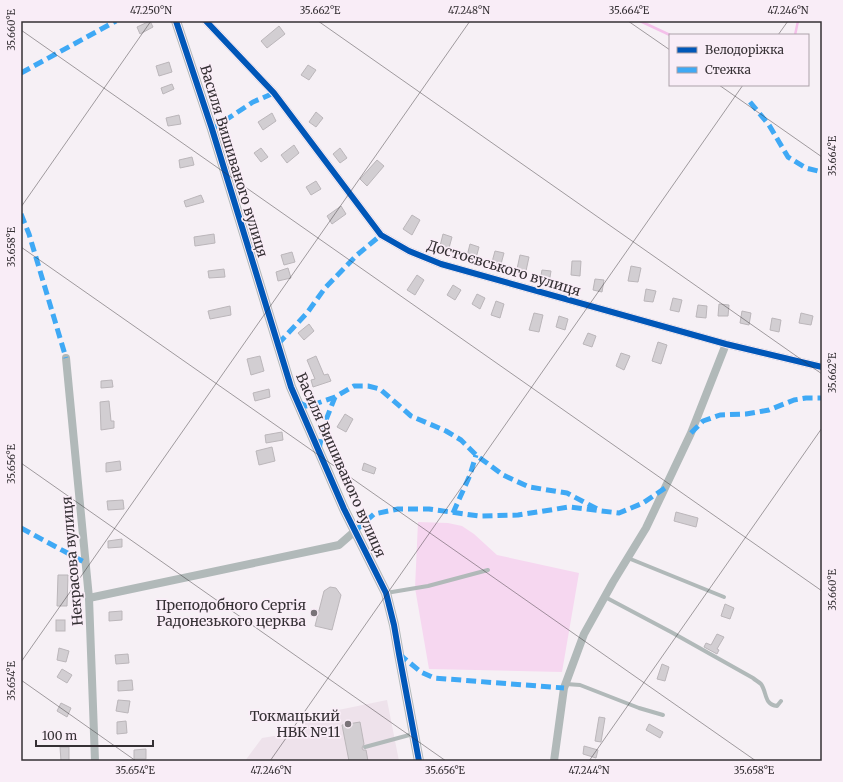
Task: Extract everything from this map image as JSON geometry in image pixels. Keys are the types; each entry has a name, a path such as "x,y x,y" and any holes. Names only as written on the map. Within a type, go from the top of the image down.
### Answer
{"street":[{"name":"Василя Вишиваного вулиця","path":"176,21 212,129 291,387 344,509 386,593 394,625 419,761"},
{"name":"Достоєвського вулиця","path":"206,21 274,93 381,235 409,251 441,264 726,344 822,367"},
{"path":"554,761 566,684 584,634 646,528 691,433 726,344"},
{"name":"Некрасова вулиця","path":"66,358 89,598 95,761"},
{"path":"89,598 339,545 355,531"}],"lane":[{"path":"628,558 724,597"},
{"path":"386,593 428,586 488,570"},
{"path":"605,597 753,678 761,684 768,702 773,706 778,706 781,701"},
{"path":"566,684 580,685 639,708 663,715"},
{"path":"365,747 414,734"}],"shaded area":[{"path":"418,522 448,523 462,526 474,534 497,555 579,573 562,672 429,669 415,588"},
{"name":"Токмацький НВК №11","path":"387,700 399,761 245,761 262,738 305,731 304,717"}],"building":[{"path":"150,21 153,27 140,34 137,27"},
{"path":"279,26 285,34 267,48 261,41"},
{"path":"169,62 172,72 159,76 156,66"},
{"path":"308,65 316,70 309,80 301,75"},
{"path":"172,84 174,89 163,94 161,88"},
{"path":"316,112 323,118 316,127 309,122"},
{"path":"272,113 276,121 263,130 258,122"},
{"path":"179,115 181,124 168,126 166,118"},
{"path":"294,145 299,153 287,163 281,155"},
{"path":"261,148 268,157 261,162 254,153"},
{"path":"340,148 347,158 340,163 333,154"},
{"path":"192,157 194,165 180,168 179,160"},
{"path":"377,160 384,166 367,186 360,179"},
{"path":"316,181 321,189 311,195 306,187"},
{"path":"201,195 204,202 186,207 184,201"},
{"path":"341,206 346,214 332,224 327,216"},
{"path":"412,215 420,220 412,235 403,229"},
{"path":"214,234 215,243 195,246 194,237"},
{"path":"443,234 452,237 449,248 440,246"},
{"path":"470,244 479,247 476,258 467,256"},
{"path":"495,251 504,253 501,264 492,262"},
{"path":"292,252 295,262 284,265 281,255"},
{"path":"520,255 529,257 526,271 517,269"},
{"path":"572,261 581,261 580,276 571,275"},
{"path":"631,266 641,268 638,282 628,281"},
{"path":"288,268 291,278 278,281 276,272"},
{"path":"224,269 225,277 209,278 208,271"},
{"path":"542,270 551,271 549,283 540,281"},
{"path":"417,275 424,280 415,295 407,290"},
{"path":"595,279 604,280 602,292 593,290"},
{"path":"453,285 461,290 455,300 447,295"},
{"path":"646,289 656,291 653,302 644,301"},
{"path":"477,294 485,298 480,309 472,304"},
{"path":"673,298 682,300 679,312 670,310"},
{"path":"496,301 504,304 500,318 491,315"},
{"path":"719,304 729,305 728,316 718,316"},
{"path":"698,305 707,306 706,318 696,317"},
{"path":"230,306 231,315 210,319 208,311"},
{"path":"742,311 751,313 749,325 740,323"},
{"path":"534,313 543,315 539,332 529,330"},
{"path":"801,313 813,316 811,325 799,323"},
{"path":"559,316 568,319 565,330 556,327"},
{"path":"772,318 781,320 779,332 770,330"},
{"path":"309,324 314,331 304,340 298,333"},
{"path":"588,333 596,336 592,347 583,344"},
{"path":"658,342 667,345 661,364 652,361"},
{"path":"621,353 630,356 624,370 616,366"},
{"path":"260,356 264,371 251,375 247,359"},
{"path":"316,356 324,375 328,374 331,381 313,387 311,380 315,379 307,360"},
{"path":"112,380 113,387 101,388 101,381"},
{"path":"269,389 270,397 255,401 253,393"},
{"path":"109,401 111,421 114,421 114,428 101,430 100,402"},
{"path":"345,414 353,419 346,432 337,427"},
{"path":"282,432 283,440 266,443 265,435"},
{"path":"272,447 275,461 259,465 256,451"},
{"path":"120,461 121,470 106,472 106,463"},
{"path":"364,463 376,468 374,474 362,470"},
{"path":"123,500 124,509 108,510 107,501"},
{"path":"676,512 698,518 696,527 674,521"},
{"path":"122,539 122,547 108,548 108,541"},
{"path":"58,575 68,575 67,606 57,606"},
{"path":"330,587 336,588 341,595 332,630 315,626 324,591"},
{"path":"725,604 734,608 730,619 721,616"},
{"path":"122,611 122,620 109,621 109,612"},
{"path":"56,620 65,620 65,631 56,631"},
{"path":"717,634 724,637 717,649 719,650 717,654 704,647 706,643 711,645"},
{"path":"59,648 69,651 66,662 57,660"},
{"path":"128,654 129,663 116,664 115,655"},
{"path":"662,664 669,667 665,681 657,679"},
{"path":"62,669 72,675 67,683 57,677"},
{"path":"132,680 133,690 118,691 118,681"},
{"path":"118,700 130,701 128,713 116,711"},
{"path":"61,703 71,708 67,717 57,711"},
{"path":"599,717 605,718 601,742 595,741"},
{"path":"126,721 127,733 117,734 117,722"},
{"path":"360,722 364,744 362,748 363,750 366,750 368,761 349,761 342,725"},
{"path":"649,724 663,732 660,738 646,730"},
{"path":"584,746 598,750 596,758 583,754"},
{"path":"60,747 69,747 69,761 61,761"},
{"path":"146,749 146,759 134,759 134,750"}],"waterway":[{"path":"640,21 669,35"},
{"path":"795,34 798,21"}],"marked path":[{"path":"21,73 116,21"},
{"path":"212,129 253,102 274,93"},
{"path":"750,102 769,125 788,157 806,168 822,172"},
{"path":"21,214 29,234 66,358"},
{"path":"278,344 307,313 325,288 357,255 381,235"},
{"path":"298,402 306,406 315,404 335,397 354,386 368,386 380,389 411,416 446,431 461,440 476,455 503,475 529,487 567,493 599,510"},
{"path":"319,449 324,425 335,397"},
{"path":"691,433 703,421 720,415 746,414 769,410 794,400 822,398"},
{"path":"453,513 470,475 476,455"},
{"path":"355,531 374,514 398,509 429,509 479,516 518,515 569,507 619,513 643,503 665,488"},
{"path":"21,528 86,563"},
{"path":"399,654 421,672 434,678 564,688"}],"cycle path":[{"path":"176,21 212,129 291,387 344,509 386,593 394,625 419,761"},
{"path":"206,21 274,93 381,235 409,251 441,264 726,344 822,367"}],"place":[{"name":"Преподобного Сергія Радонезького церква","path":"314,613"},
{"name":"Токмацький НВК №11","path":"348,724"}]}
